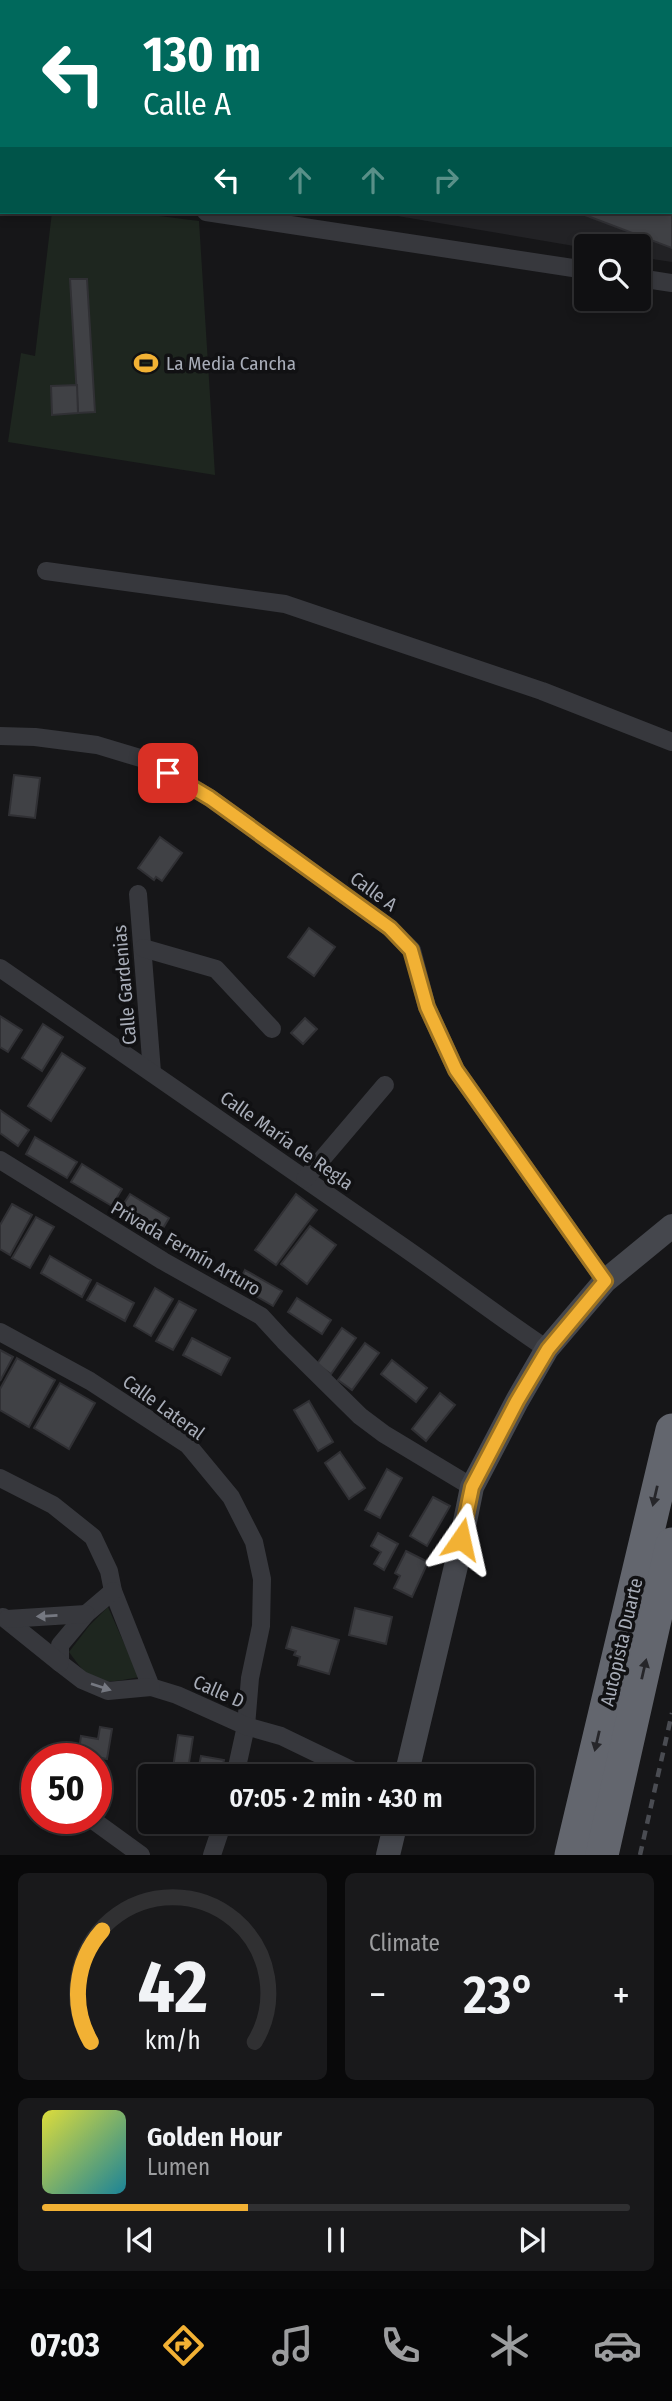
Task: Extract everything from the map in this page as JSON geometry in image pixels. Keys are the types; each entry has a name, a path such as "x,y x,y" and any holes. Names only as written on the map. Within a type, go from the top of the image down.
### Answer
{"highway":[{"name":"Autopista Duarte","path":"571,1855 672,1430"},
{"name":"Autopista Duarte","path":"602,1855 666,1602 672,1544"}],"main road":[{"path":"409,1764 472,1487 548,1349 605,1281 671,1227"},
{"path":"388,1855 393,1834"}],"street":[{"path":"219,214 574,268"},
{"path":"651,280 672,283"},
{"path":"46,571 285,604 542,691 672,742"},
{"name":"Calle A","path":"0,736 35,737 97,745 147,760 210,798 390,928 411,950 427,1007 456,1070 605,1281"},
{"name":"Calle Gardenias","path":"138,894 152,1072"},
{"path":"143,948 216,969 272,1029"},
{"name":"Calle María de Regla","path":"0,968 400,1244 491,1312 548,1349"},
{"path":"305,1179 385,1085"},
{"name":"Privada Fermín Arturo","path":"0,1160 163,1261 261,1316 360,1416 384,1434 472,1487"},
{"name":"Calle Lateral","path":"0,1332 90,1381 188,1446 231,1497 254,1542 262,1579 261,1626 250,1678 246,1726 238,1764"},
{"path":"0,1478 53,1505 93,1537 109,1571 113,1591 151,1688 108,1691 82,1680 4,1618"},
{"path":"60,1663 60,1645 86,1614 113,1591"},
{"path":"4,1618 86,1614"},
{"name":"Calle D","path":"151,1688 177,1695 246,1726 281,1736 339,1764"},
{"path":"112,1834 141,1855"},
{"path":"212,1855 219,1834"}],"shaded area":[{"path":"52,214 144,214 199,221 215,475 8,442 21,353 35,356"},
{"path":"386,214 672,214 672,262 651,259 651,234 574,234 574,246"},
{"path":"108,1607 139,1677 115,1681 99,1680 85,1672 69,1652"}],"building":[{"path":"582,214 672,214 672,248 651,240 651,234 635,234"},
{"path":"70,279 87,279 95,412 78,413"},
{"path":"77,385 78,413 52,415 51,386"},
{"path":"14,775 40,778 35,818 9,815"},
{"path":"160,837 182,853 162,881 156,877 154,880 138,868"},
{"path":"309,928 335,947 314,976 288,957"},
{"path":"0,1016 22,1030 8,1052 0,1047"},
{"path":"305,1018 317,1029 303,1044 291,1033"},
{"path":"43,1024 63,1037 42,1071 22,1058"},
{"path":"62,1053 85,1068 51,1121 28,1106"},
{"path":"0,1110 29,1130 18,1146 0,1133"},
{"path":"35,1137 77,1162 67,1178 26,1154"},
{"path":"82,1164 122,1189 112,1206 71,1182"},
{"path":"130,1194 169,1218 159,1235 119,1211"},
{"path":"296,1194 317,1210 276,1265 255,1250"},
{"path":"12,1204 32,1215 10,1255 0,1249 0,1225"},
{"path":"36,1217 54,1227 30,1268 12,1258"},
{"path":"310,1226 336,1245 307,1284 281,1264"},
{"path":"50,1256 91,1280 82,1297 41,1273"},
{"path":"245,1270 282,1291 273,1306 237,1285"},
{"path":"97,1283 134,1303 125,1321 87,1300"},
{"path":"155,1288 173,1299 151,1336 134,1326"},
{"path":"297,1298 331,1320 322,1334 288,1312"},
{"path":"179,1301 196,1310 173,1350 156,1341"},
{"path":"342,1328 356,1338 331,1374 317,1364"},
{"path":"192,1338 230,1358 221,1375 183,1355"},
{"path":"365,1343 379,1353 352,1390 338,1380"},
{"path":"0,1350 13,1357 0,1381"},
{"path":"17,1358 55,1380 29,1427 0,1410 0,1389"},
{"path":"392,1360 427,1388 416,1402 381,1374"},
{"path":"60,1383 95,1403 69,1449 34,1428"},
{"path":"440,1393 455,1405 426,1441 412,1429"},
{"path":"309,1401 333,1442 318,1451 294,1410"},
{"path":"340,1452 365,1488 349,1499 325,1463"},
{"path":"387,1469 402,1478 380,1518 365,1510"},
{"path":"433,1497 450,1506 427,1546 410,1536"},
{"path":"378,1533 398,1544 384,1570 374,1564 381,1552 371,1546"},
{"path":"406,1551 428,1562 412,1597 394,1588 400,1576 395,1573"},
{"path":"355,1608 392,1617 386,1644 349,1635"},
{"path":"292,1627 339,1640 329,1674 298,1665 300,1657 294,1655 296,1651 286,1648"},
{"path":"100,1727 112,1729 110,1743 80,1743 81,1736 98,1739"},
{"path":"178,1735 193,1737 189,1764 174,1764"},
{"path":"201,1756 224,1760 223,1764 199,1764"}],"railway":[{"path":"640,1855 672,1713"}],"place":[{"name":"La Media Cancha","path":"146,363"}],"route":[{"path":"168,773 210,798 390,928 411,950 427,1007 456,1070 605,1281 548,1349 517,1401 472,1487 461,1539"}]}
